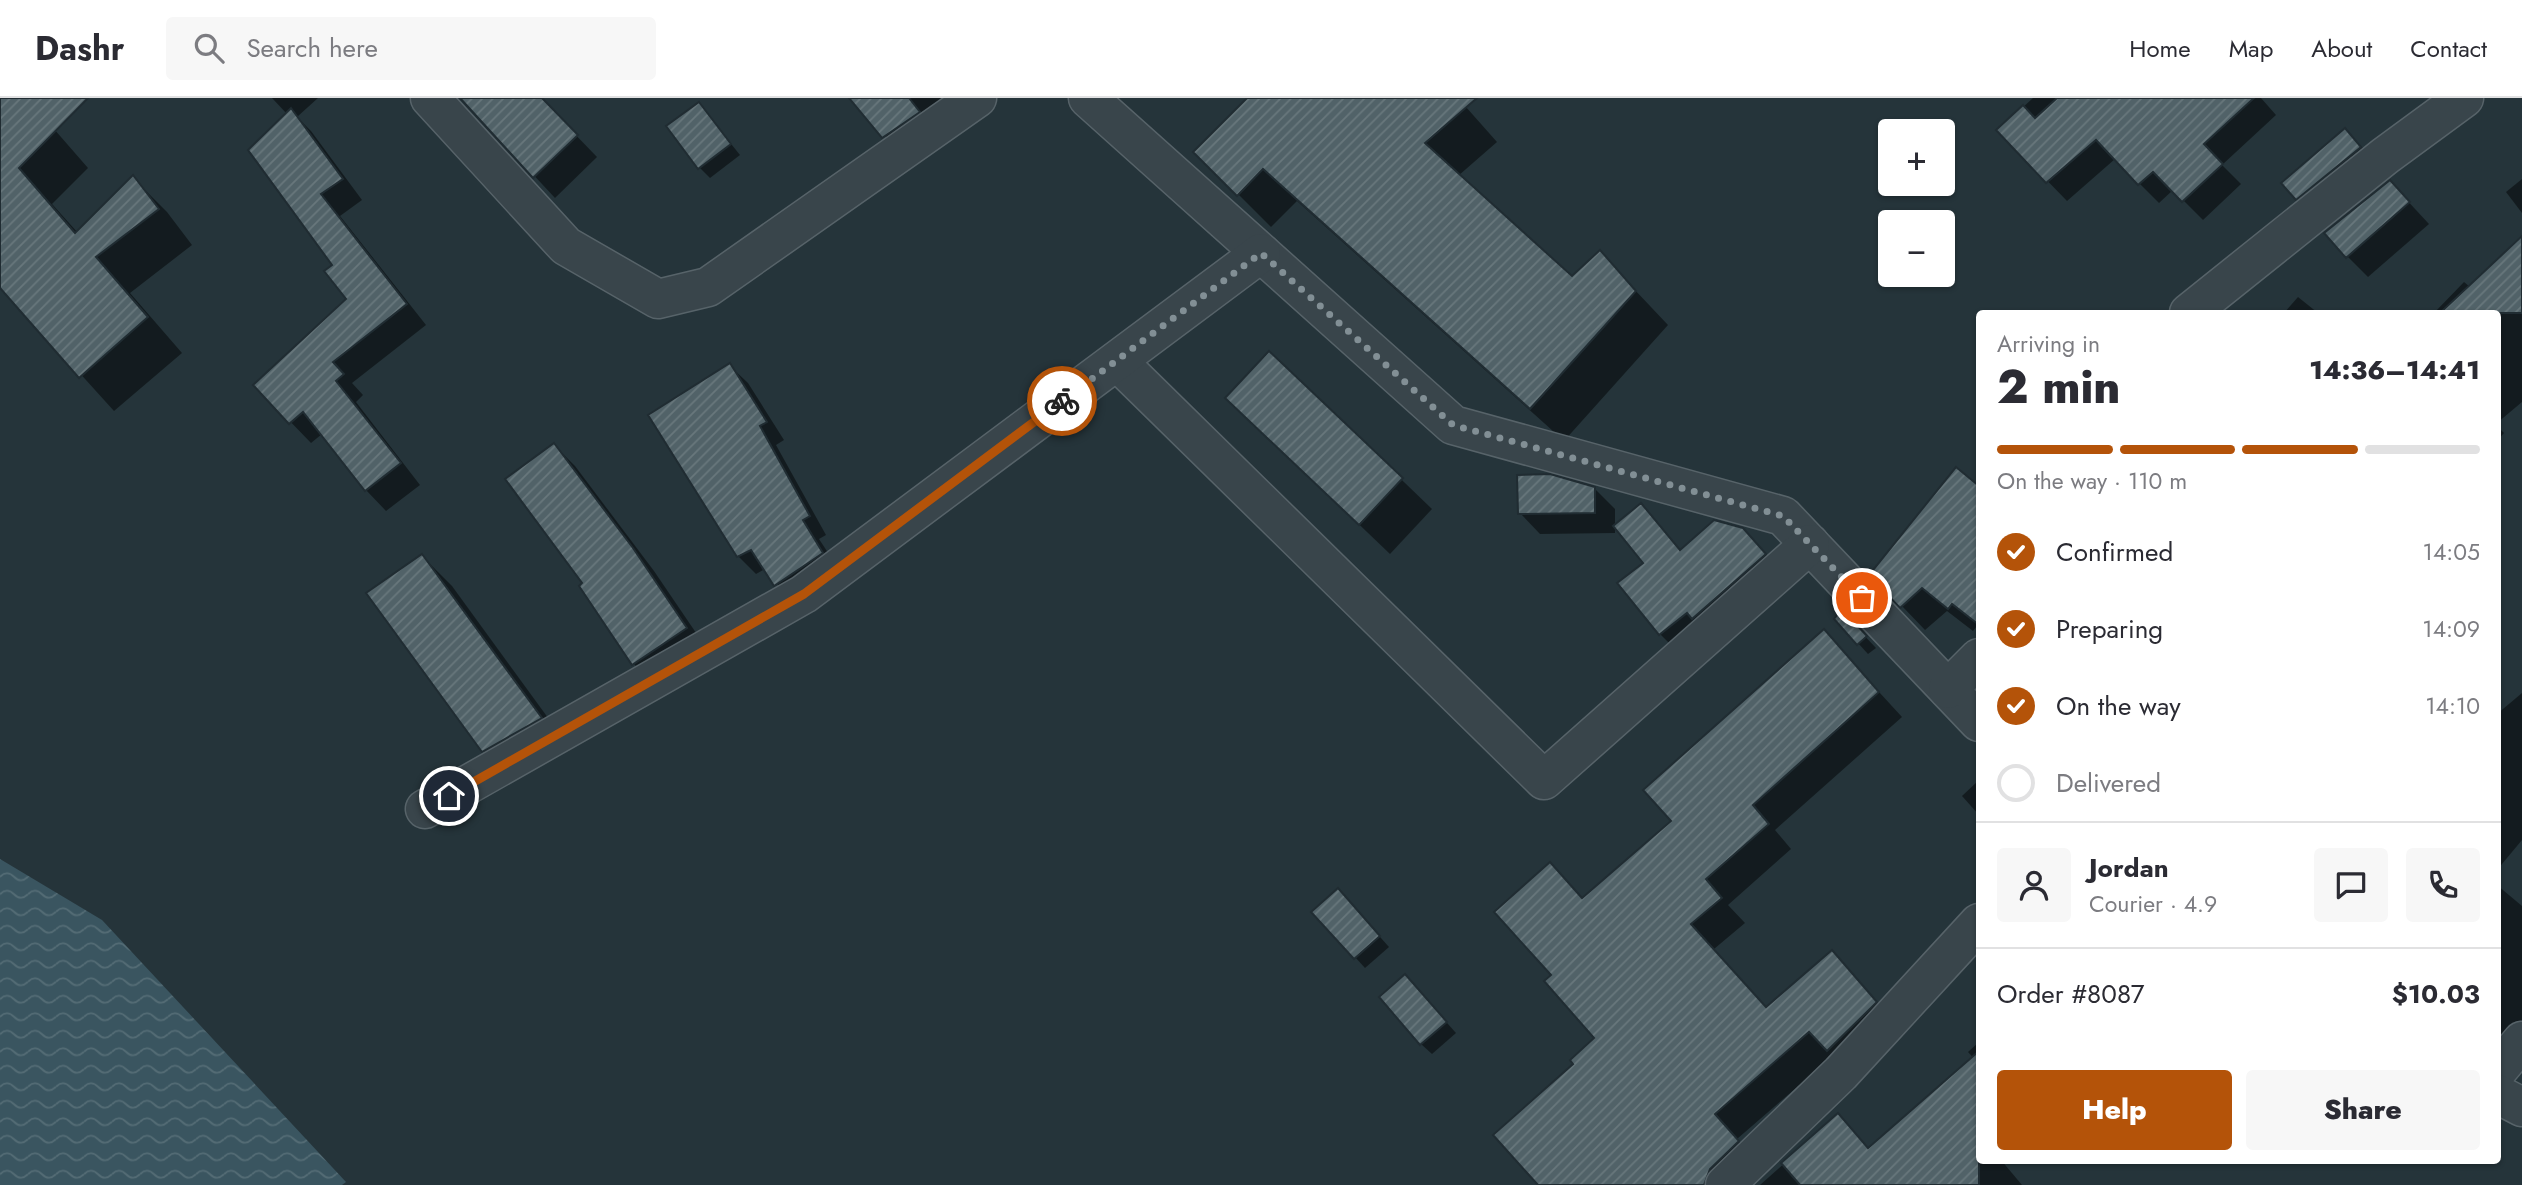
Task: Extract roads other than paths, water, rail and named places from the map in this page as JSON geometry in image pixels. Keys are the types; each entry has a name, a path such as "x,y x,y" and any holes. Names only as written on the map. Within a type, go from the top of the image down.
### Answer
{"street":[{"path":"430,98 566,246 658,299 708,287 977,98"},
{"path":"2193,310 2385,156 2464,98"},
{"path":"1090,99 1453,425 1783,516 1976,719"},
{"path":"425,809 804,594 1261,253"},
{"path":"1116,361 1544,780 1810,544"},
{"path":"1948,689 1976,661"},
{"path":"1725,1185 1841,1073 1976,926"},
{"path":"2501,1066 2522,1041"},
{"path":"2501,1096 2522,1107"}],"water":[{"path":"0,859 102,920 346,1182 342,1185 0,1185"}]}
